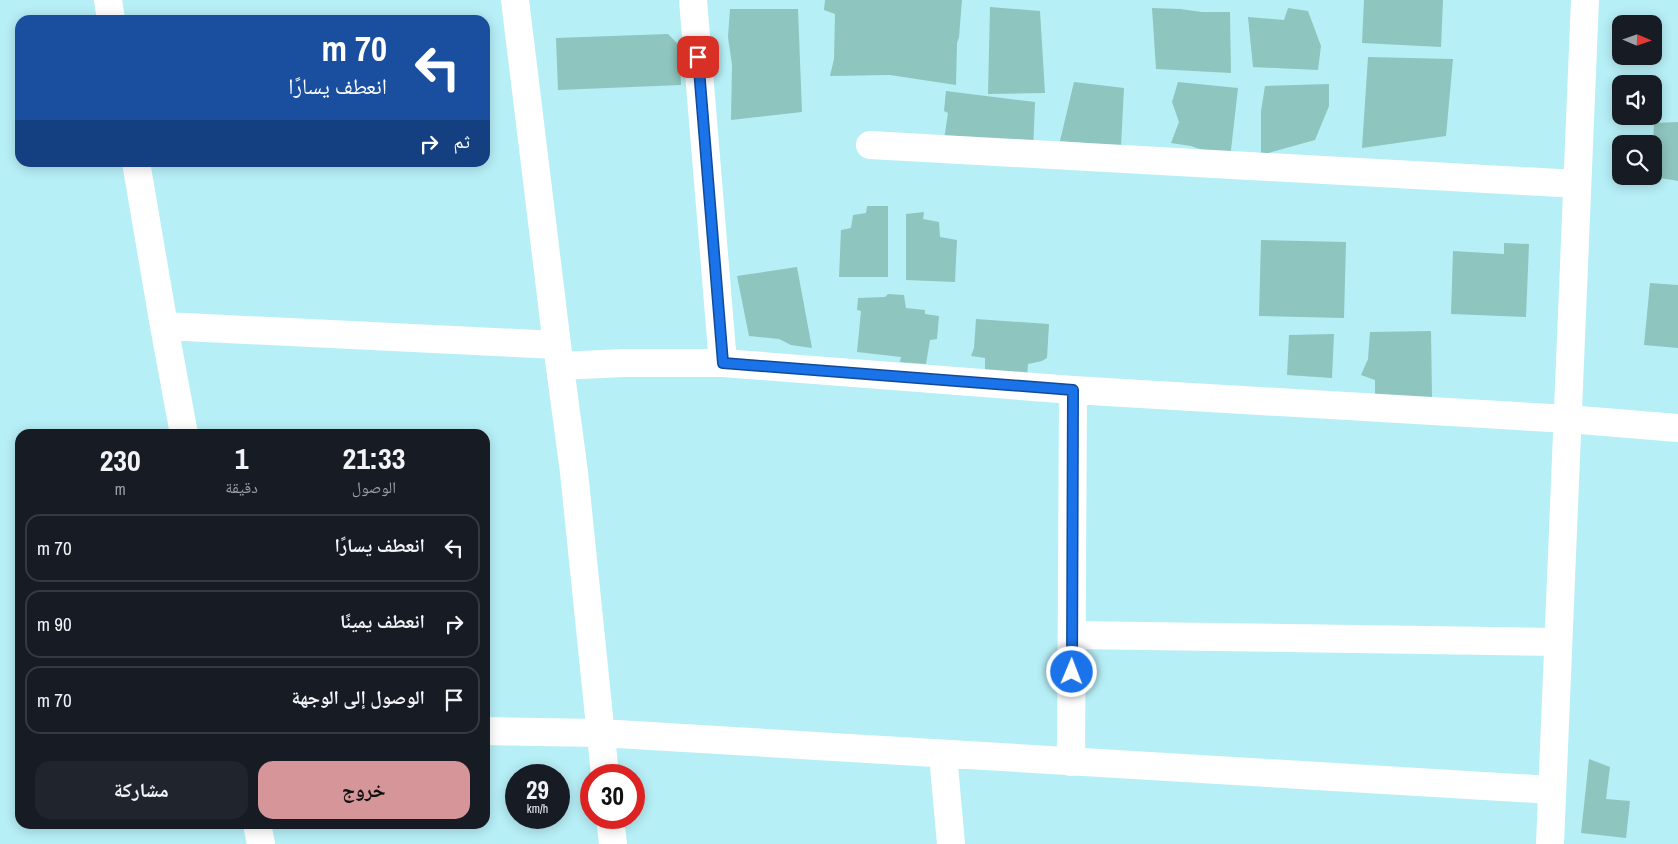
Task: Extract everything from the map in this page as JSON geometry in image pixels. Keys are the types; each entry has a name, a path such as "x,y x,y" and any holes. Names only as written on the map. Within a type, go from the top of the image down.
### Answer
{"street":[{"path":"108,0 110,15"},
{"path":"515,0 575,481 604,764"},
{"path":"693,0 723,363"},
{"path":"1550,844 1585,0"},
{"path":"870,145 1577,184"},
{"path":"137,167 183,429"},
{"path":"164,326 558,355 624,363 723,363 1073,390 1568,419 1678,428"},
{"path":"1071,762 1073,390"},
{"path":"1073,635 1558,642"},
{"path":"490,731 600,733 1552,790"},
{"path":"943,755 951,844"},
{"path":"258,829 261,844"},
{"path":"611,829 612,844"}],"building":[{"path":"825,0 962,0 957,43 956,85 890,75 830,76 834,59 835,14 824,10"},
{"path":"1364,0 1443,0 1441,47 1362,43"},
{"path":"990,7 1040,11 1045,93 988,94"},
{"path":"1152,8 1230,12 1231,73 1156,69"},
{"path":"1288,8 1308,11 1321,46 1318,70 1253,67 1248,17 1284,20"},
{"path":"730,9 798,9 802,112 731,120 732,65 728,37"},
{"path":"668,34 680,46 681,85 558,90 556,38"},
{"path":"1368,57 1453,59 1446,136 1362,148"},
{"path":"1074,82 1124,88 1121,146 1060,141"},
{"path":"1178,82 1238,88 1230,159 1191,146 1171,143 1179,122 1172,102"},
{"path":"1329,84 1329,106 1315,140 1261,155 1261,111 1265,86"},
{"path":"946,91 1035,102 1033,151 944,140 948,113 944,111"},
{"path":"1678,122 1678,181 1662,178 1662,135 1653,135 1654,125 1662,125 1662,123"},
{"path":"867,206 888,206 888,277 839,277 841,230 851,228 853,215 866,213"},
{"path":"924,212 923,219 939,222 940,237 957,240 955,282 906,280 906,214"},
{"path":"1261,240 1346,242 1344,318 1259,316"},
{"path":"1504,243 1529,244 1526,317 1451,314 1453,251 1504,254"},
{"path":"797,267 812,348 791,345 779,339 749,336 737,276"},
{"path":"1650,283 1678,285 1678,348 1644,345"},
{"path":"888,294 904,295 906,308 925,310 925,314 939,316 937,339 930,340 926,364 900,362 901,357 857,352 861,311 857,310 858,298 885,297"},
{"path":"976,319 1049,324 1047,358 1028,364 1027,378 985,375 985,358 971,356 974,348"},
{"path":"1431,331 1432,398 1375,396 1375,380 1361,375 1368,359 1370,332"},
{"path":"1334,334 1332,378 1287,375 1289,335"},
{"path":"1589,759 1610,767 1606,799 1630,801 1626,838 1581,833"}],"route":[{"path":"698,57 723,363 1073,390 1072,672"}]}
